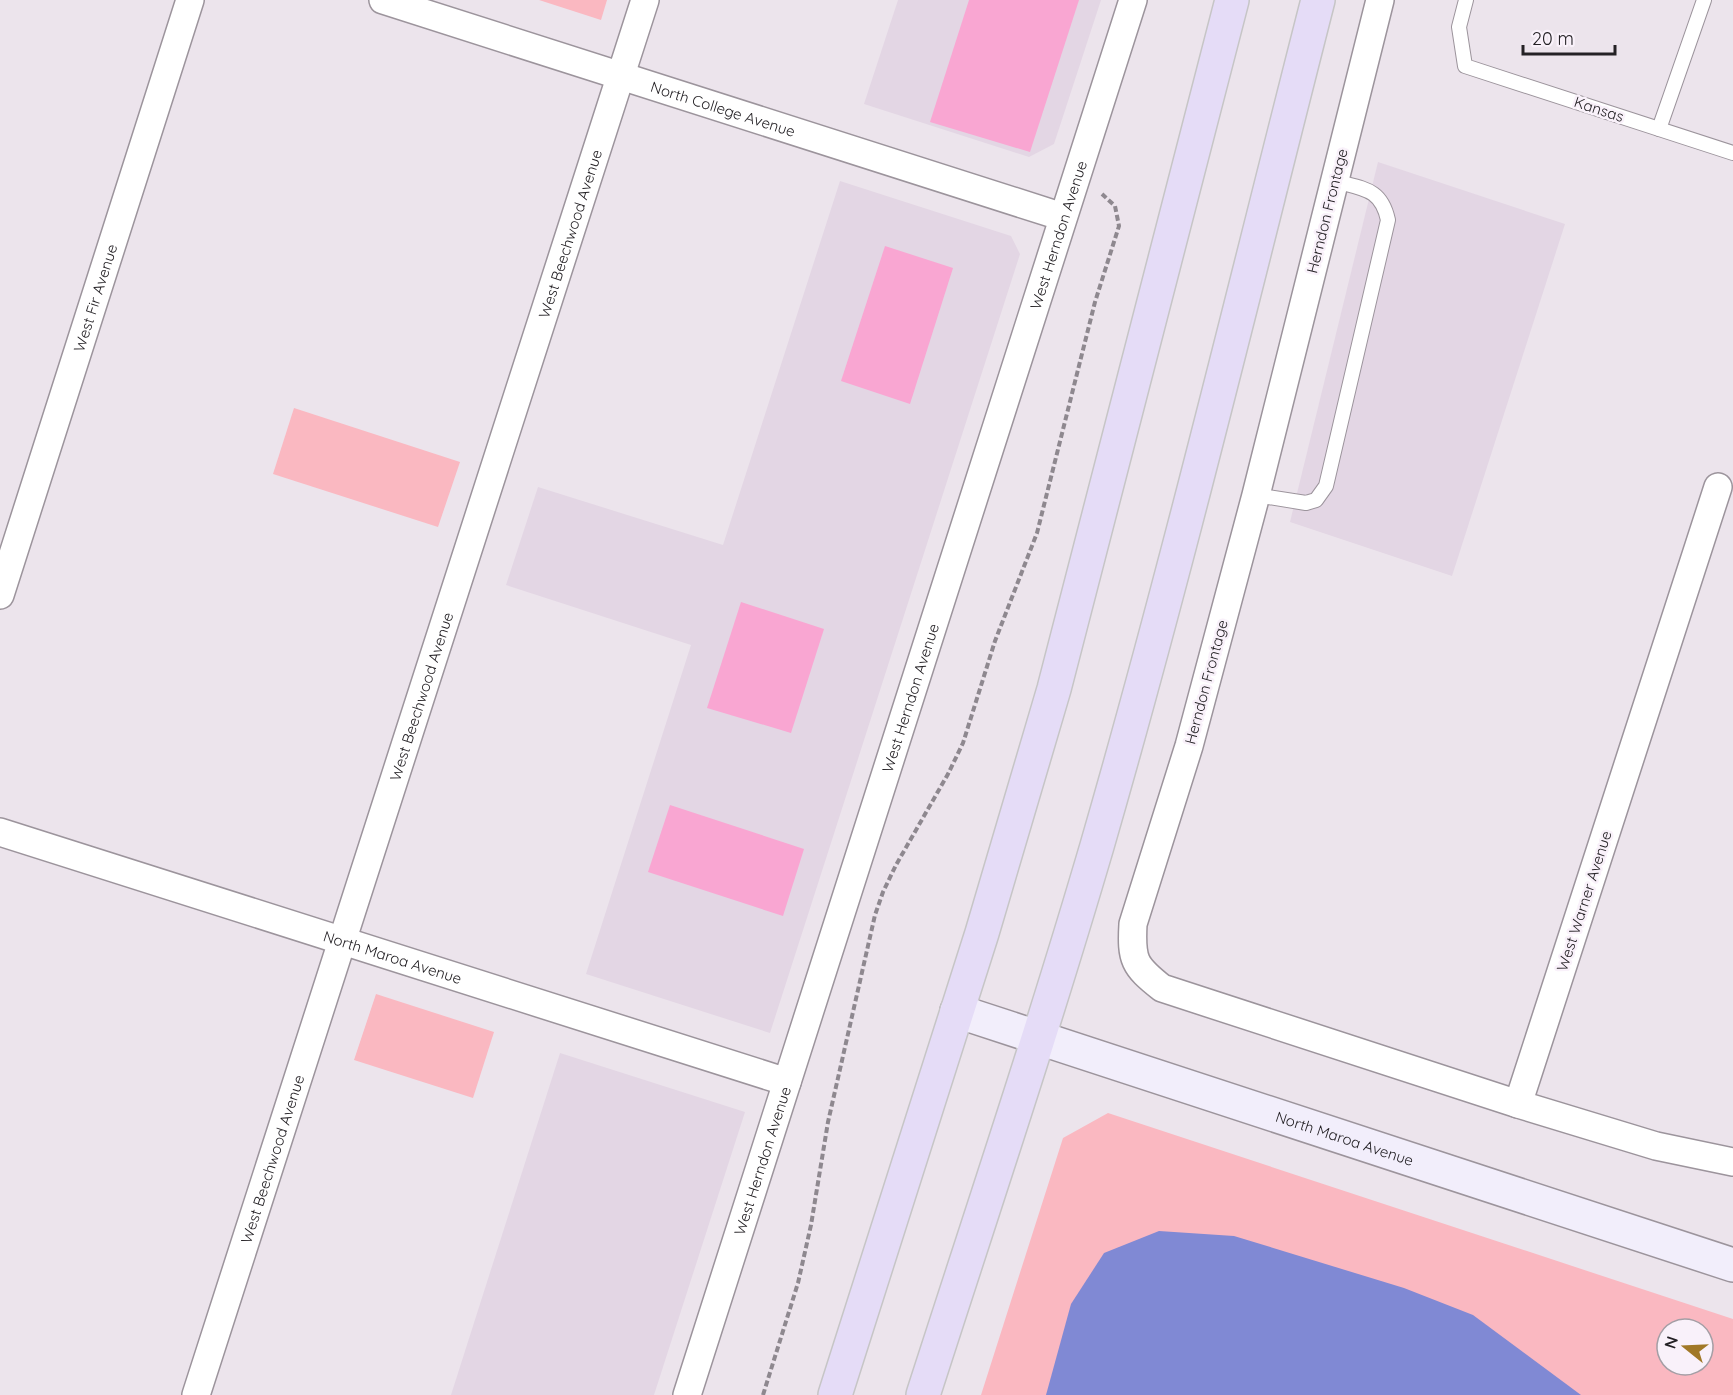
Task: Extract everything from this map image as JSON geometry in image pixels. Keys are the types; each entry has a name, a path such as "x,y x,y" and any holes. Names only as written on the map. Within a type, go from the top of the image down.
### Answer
{"main road":[{"path":"835,1395 957,1011 1054,689 1232,0"},
{"path":"923,1395 1097,846 1170,582 1318,0"},
{"name":"North Maroa Avenue","path":"957,1011 1733,1265"}],"street":[{"name":"West Fir Avenue","path":"0,595 190,0"},
{"name":"North College Avenue","path":"383,0 1063,217"},
{"name":"West Beechwood Avenue","path":"196,1395 645,0"},
{"name":"West Herndon Avenue","path":"687,1395 1133,0"},
{"name":"Herndon Frontage","path":"1380,0 1256,495 1189,746 1133,924 1132,953 1136,964 1162,988 1518,1104"},
{"name":"West Warner Avenue","path":"1518,1104 1718,487"},
{"name":"North Maroa Avenue","path":"0,832 787,1082"},
{"path":"1518,1104 1656,1146 1733,1162"}],"lane":[{"name":"Kansas","path":"1466,0 1459,27 1465,66 1733,153"},
{"path":"1659,129 1704,0"},
{"path":"1256,495 1306,503 1316,500 1326,486 1388,220 1385,206 1380,198 1364,189 1335,181"}],"path":[{"path":"763,1395 798,1283 811,1225 828,1122 875,915 896,865 963,743 995,640 1037,533 1095,302 1119,226 1115,206 1100,193 1073,184"}],"shaded area":[{"path":"539,0 607,0 601,20"},
{"path":"898,0 1101,0 1054,144 1029,157 864,104"},
{"path":"1378,162 1565,224 1452,576 1290,522"},
{"path":"840,181 1011,236 1020,254 770,1033 586,974 691,645 506,585 538,487 723,545"},
{"path":"294,408 460,462 438,527 273,474"},
{"path":"376,994 494,1032 473,1098 354,1060"},
{"path":"560,1053 745,1112 654,1395 451,1395"},
{"path":"1108,1113 1733,1319 1733,1395 981,1395 1063,1138"}],"water":[{"path":"1159,1231 1234,1236 1404,1288 1473,1315 1581,1395 1046,1395 1071,1304 1104,1253"}],"building":[{"path":"969,0 1079,0 1030,152 930,122"},
{"path":"885,246 953,268 910,404 841,381"},
{"path":"741,602 824,629 791,733 707,708"},
{"path":"670,805 804,849 783,916 648,872"}]}
